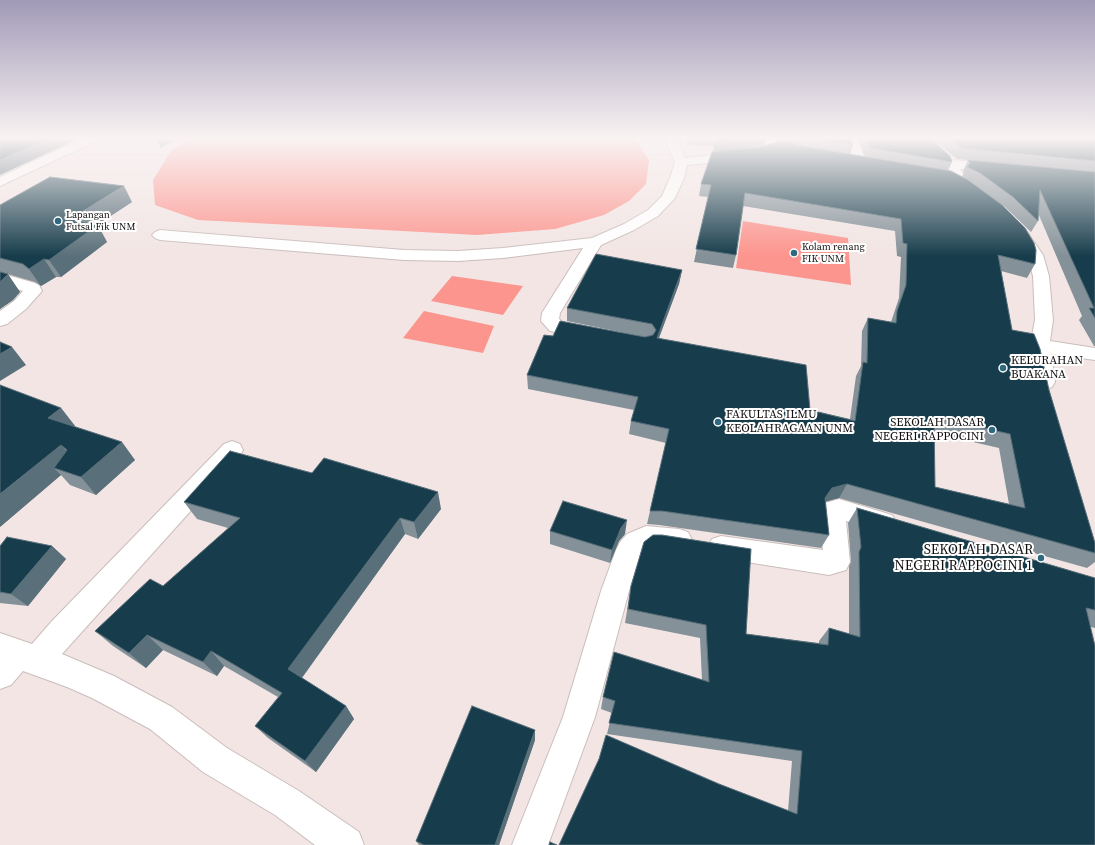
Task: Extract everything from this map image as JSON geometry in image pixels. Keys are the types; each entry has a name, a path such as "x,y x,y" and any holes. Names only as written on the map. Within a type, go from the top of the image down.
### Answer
{"street":[{"path":"0,182 10,177"},
{"path":"160,235 404,255 458,256 503,253 595,242 629,227 653,213 668,198 677,177"},
{"path":"956,177 968,188"},
{"path":"1009,220 1025,238 1035,255 1041,276 1044,320 1040,346 1041,364 1048,397"},
{"path":"595,242 551,313 550,321 556,327 599,335"},
{"path":"0,278 33,289 33,291 20,305 0,320"},
{"path":"1040,346 1095,354"},
{"path":"14,660 62,631 232,450"},
{"path":"530,845 579,716 615,590 629,550 636,542 646,537 659,537 829,563 837,562 832,512 834,510 839,509 907,529"},
{"path":"14,660 84,678 161,718 215,760 287,803 346,845"}],"shaded area":[{"path":"155,177 647,177 646,184 629,201 604,215 555,229 477,235 198,220 155,205 153,180"},
{"name":"Kolam renang FIK UNM","path":"743,221 848,238 851,285 736,268"},
{"path":"452,276 523,286 503,315 431,301"},
{"path":"424,311 494,326 483,353 403,338"}],"building":[{"path":"49,177 124,186 70,219 98,225 49,260 44,259 29,269 23,264 0,258 0,205"},
{"path":"703,177 963,177 1002,205 1025,228 1034,243 1036,250 1035,264 998,255 1012,330 1034,334 1040,349 1049,390 1095,543 1095,553 847,484 832,488 825,498 829,535 662,511 650,511 669,429 631,421 638,397 527,375 544,335 553,336 560,321 645,337 653,335 656,330 652,324 567,308 596,254 682,270 657,338 806,365 810,410 855,421 863,362 867,363 868,318 896,323 897,311 906,285 907,244 903,243 901,219 745,193 736,255 696,249 711,185 701,184","holes":["934,417 1010,434 1025,508 935,487"]},
{"path":"986,177 1095,177 1095,318 1089,308 1094,308 1040,190 1038,221 1013,197"},
{"path":"0,272 8,274 0,282"},
{"path":"0,342 12,347 0,354"},
{"path":"0,385 61,408 48,418 122,442 81,477 54,468 67,450 61,445 0,494"},
{"path":"230,451 312,473 324,458 438,492 414,522 400,518 288,669 346,706 305,761 255,726 282,693 211,651 203,662 147,635 129,653 95,631 150,579 163,586 240,518 184,502"},
{"path":"563,501 627,520 621,528 612,550 550,531"},
{"path":"857,508 1095,578 1095,610 1086,608 1095,646 1095,845 559,845 599,759 606,735 719,784 797,814 802,751 609,723 615,701 603,697 614,652 709,682 706,625 628,609 631,586 644,542 653,535 662,535 751,549 746,634 828,645 829,628 860,637 859,552 861,547"},
{"path":"7,537 52,546 11,594 0,592 0,546"},
{"path":"472,706 535,730 495,845 424,845 416,841"},
{"path":"550,842 557,845 549,845"}],"place":[{"name":"Lapangan Futsal Fik UNM","path":"58,221"},
{"name":"Kolam renang FIK UNM","path":"794,253"},
{"name":"KELURAHAN BUAKANA","path":"1003,368"},
{"name":"FAKULTAS ILMU KEOLAHRAGAAN UNM","path":"718,422"},
{"name":"SEKOLAH DASAR NEGERI RAPPOCINI","path":"992,430"},
{"name":"SEKOLAH DASAR NEGERI RAPPOCINI 1","path":"1041,558"}]}
